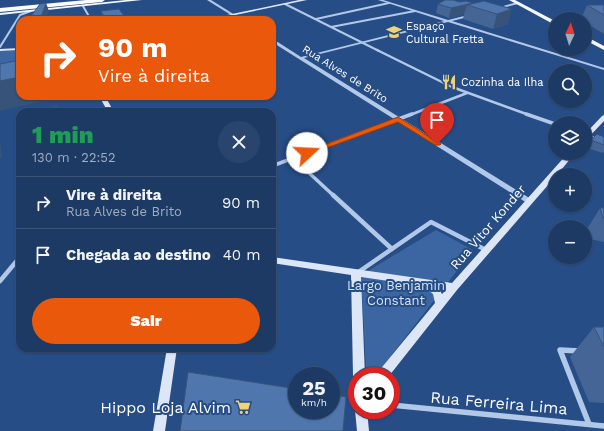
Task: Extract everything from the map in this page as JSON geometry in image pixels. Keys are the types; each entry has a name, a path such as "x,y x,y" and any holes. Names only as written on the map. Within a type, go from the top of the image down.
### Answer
{"highway":[{"path":"0,5 58,0"},
{"path":"31,11 102,0"},
{"path":"11,9 27,5 28,3"},
{"path":"0,10 84,4"}],"main road":[{"path":"84,4 140,0"},
{"path":"223,16 305,0"},
{"path":"511,0 548,15"},
{"path":"518,2 548,19"},
{"path":"0,14 31,11"},
{"path":"592,37 604,43"},
{"path":"592,42 604,48"},
{"path":"0,49 16,49"},
{"path":"592,130 604,117"},
{"name":"Rua Vitor Konder","path":"389,367 454,287 566,160"},
{"path":"276,261 454,287"},
{"path":"356,273 360,367"},
{"path":"426,283 437,292 440,304"},
{"path":"159,431 171,352"},
{"path":"362,419 363,431"}],"street":[{"path":"209,0 235,16"},
{"path":"380,0 604,69"},
{"path":"488,11 518,2"},
{"path":"316,20 389,3"},
{"path":"84,4 89,16"},
{"path":"285,4 467,93 548,122"},
{"path":"19,16 31,11"},
{"path":"330,27 415,11"},
{"path":"301,58 472,15"},
{"path":"0,49 16,22"},
{"name":"Rua Alves de Brito","path":"276,42 529,201"},
{"path":"276,164 467,93"},
{"path":"592,138 604,142"},
{"path":"293,158 392,249"},
{"path":"356,273 431,222 486,250"},
{"path":"0,281 16,262"},
{"path":"589,352 560,350 589,424"},
{"name":"Rua Ferreira Lima","path":"400,406 604,426"}],"green space":[{"path":"16,50 16,71 0,93 0,51"},
{"name":"Largo Benjamin Constant","path":"436,230 473,250 382,367 366,367 361,275"}],"building":[{"path":"445,0 460,2 466,1 473,3 451,8 438,4"},
{"path":"484,1 512,9 497,14 467,5"},
{"path":"46,3 41,16 31,16 40,4"},
{"path":"587,5 604,5 604,15"},
{"path":"119,9 124,16 104,16 101,11"},
{"path":"16,61 16,78 0,81 0,64"},
{"path":"597,134 604,137 604,145 592,140"},
{"path":"600,208 604,208 604,218 603,218"},
{"path":"594,327 604,327 604,347"},
{"name":"Hippo Loja Alvim","path":"188,372 288,388 288,419 340,419 340,396 346,397 343,431 180,431"}],"place":[{"name":"Espaço Cultural Fretta","path":"394,32"},
{"name":"Cozinha da Ilha","path":"449,82"},
{"name":"Hippo Loja Alvim","path":"243,407"}],"route":[{"path":"307,153 398,119 437,144"}]}
